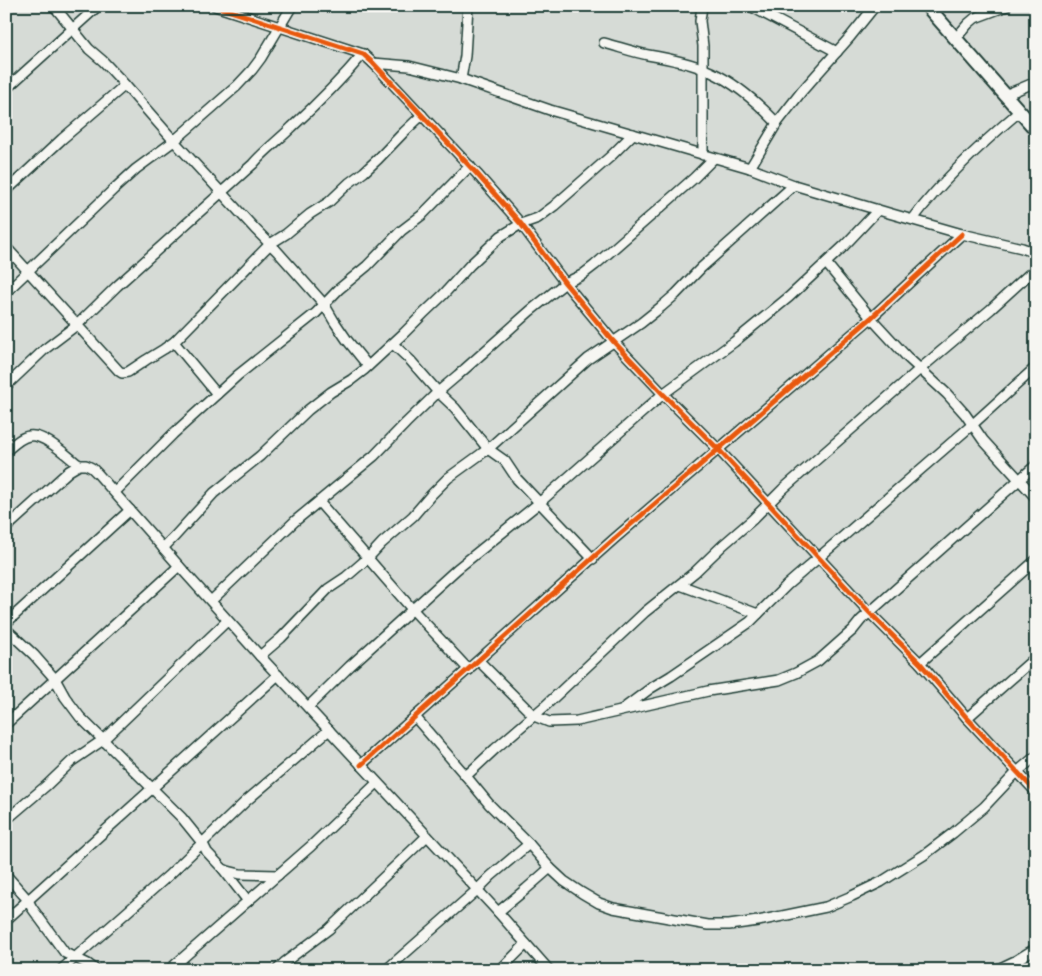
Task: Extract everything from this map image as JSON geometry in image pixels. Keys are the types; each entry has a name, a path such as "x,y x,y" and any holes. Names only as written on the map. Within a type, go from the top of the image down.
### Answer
{"street":[{"path":"54,6 89,49 103,61 324,304 368,366"},
{"path":"6,89 98,6"},
{"path":"215,6 363,54 373,63 470,166 521,224 565,283 613,341 662,394 718,449 870,613 920,663 967,718 1036,792"},
{"path":"8,289 114,188 174,141 237,86 252,70 292,6"},
{"path":"461,79 466,56 468,6"},
{"path":"702,6 700,21 703,46 703,155"},
{"path":"750,6 837,52"},
{"path":"750,168 777,123 802,91 876,6"},
{"path":"927,6 1036,130"},
{"path":"956,38 975,18 1007,6"},
{"path":"604,43 647,55 687,63 712,72 746,93 777,123"},
{"path":"6,386 46,349 78,324 117,286 222,192 318,102 363,54"},
{"path":"373,63 409,66 461,79 550,110 750,168 794,185 962,234 1022,248 1036,254"},
{"path":"1005,95 1036,82"},
{"path":"6,191 62,139 125,85"},
{"path":"913,219 923,205 975,151 1020,111"},
{"path":"6,247 122,373 128,372 174,342 270,244 329,202 378,159 422,115"},
{"path":"163,548 214,493 260,456 308,410 350,380 393,344 501,236 521,224 538,218 554,206 634,134"},
{"path":"211,601 295,521 374,456 438,392 530,311 565,283 582,275 595,265 714,158"},
{"path":"114,492 238,374 316,313 339,289 367,266 401,231 422,214 470,166"},
{"path":"260,656 281,638 328,589 346,577 413,516 448,478 488,449 588,359 661,307 794,185"},
{"path":"308,707 457,569 539,503 662,394 695,372 789,297 826,264 878,210"},
{"path":"361,765 718,449 870,318 962,234"},
{"path":"826,264 870,318 907,358 947,394 983,440 1036,498"},
{"path":"466,776 783,489 1036,268"},
{"path":"174,342 217,394"},
{"path":"393,344 455,408 488,449 505,462 517,479 593,559"},
{"path":"620,711 750,622 787,586 1036,367"},
{"path":"6,451 22,438 35,436 58,448 79,465"},
{"path":"6,528 69,471 79,465 86,465 92,468 227,621 498,912 549,970"},
{"path":"479,660 534,716 548,722 578,721 708,691 779,680 818,661 853,630 861,620 1036,465"},
{"path":"319,502 412,610 468,670"},
{"path":"6,623 130,510"},
{"path":"920,663 1036,560"},
{"path":"6,724 179,566"},
{"path":"680,584 758,614"},
{"path":"6,820 72,761 103,740 227,621"},
{"path":"6,629 34,654 55,680 64,697 80,717 182,818 207,852 248,901"},
{"path":"967,718 1036,657"},
{"path":"6,920 278,675"},
{"path":"415,717 489,804 564,881 599,903 613,908 708,925 729,925 758,921 826,906 881,882 924,855 953,833 1036,756"},
{"path":"61,970 168,876 245,802 329,730"},
{"path":"169,970 311,846 377,782"},
{"path":"277,970 329,928 427,836"},
{"path":"386,970 529,844"},
{"path":"498,912 550,868"},
{"path":"223,869 240,874 278,875"},
{"path":"6,875 28,900 65,953 96,970"},
{"path":"500,970 526,944"},
{"path":"996,970 1036,948"}],"shaded area":[{"path":"6,6 1036,6 1036,970 6,970"}],"cycle path":[{"path":"215,6 363,54 373,63 521,224 565,283 613,341 718,449 870,613 920,663 967,718 1036,792"},
{"path":"361,765 614,539 871,318 962,234"}]}
